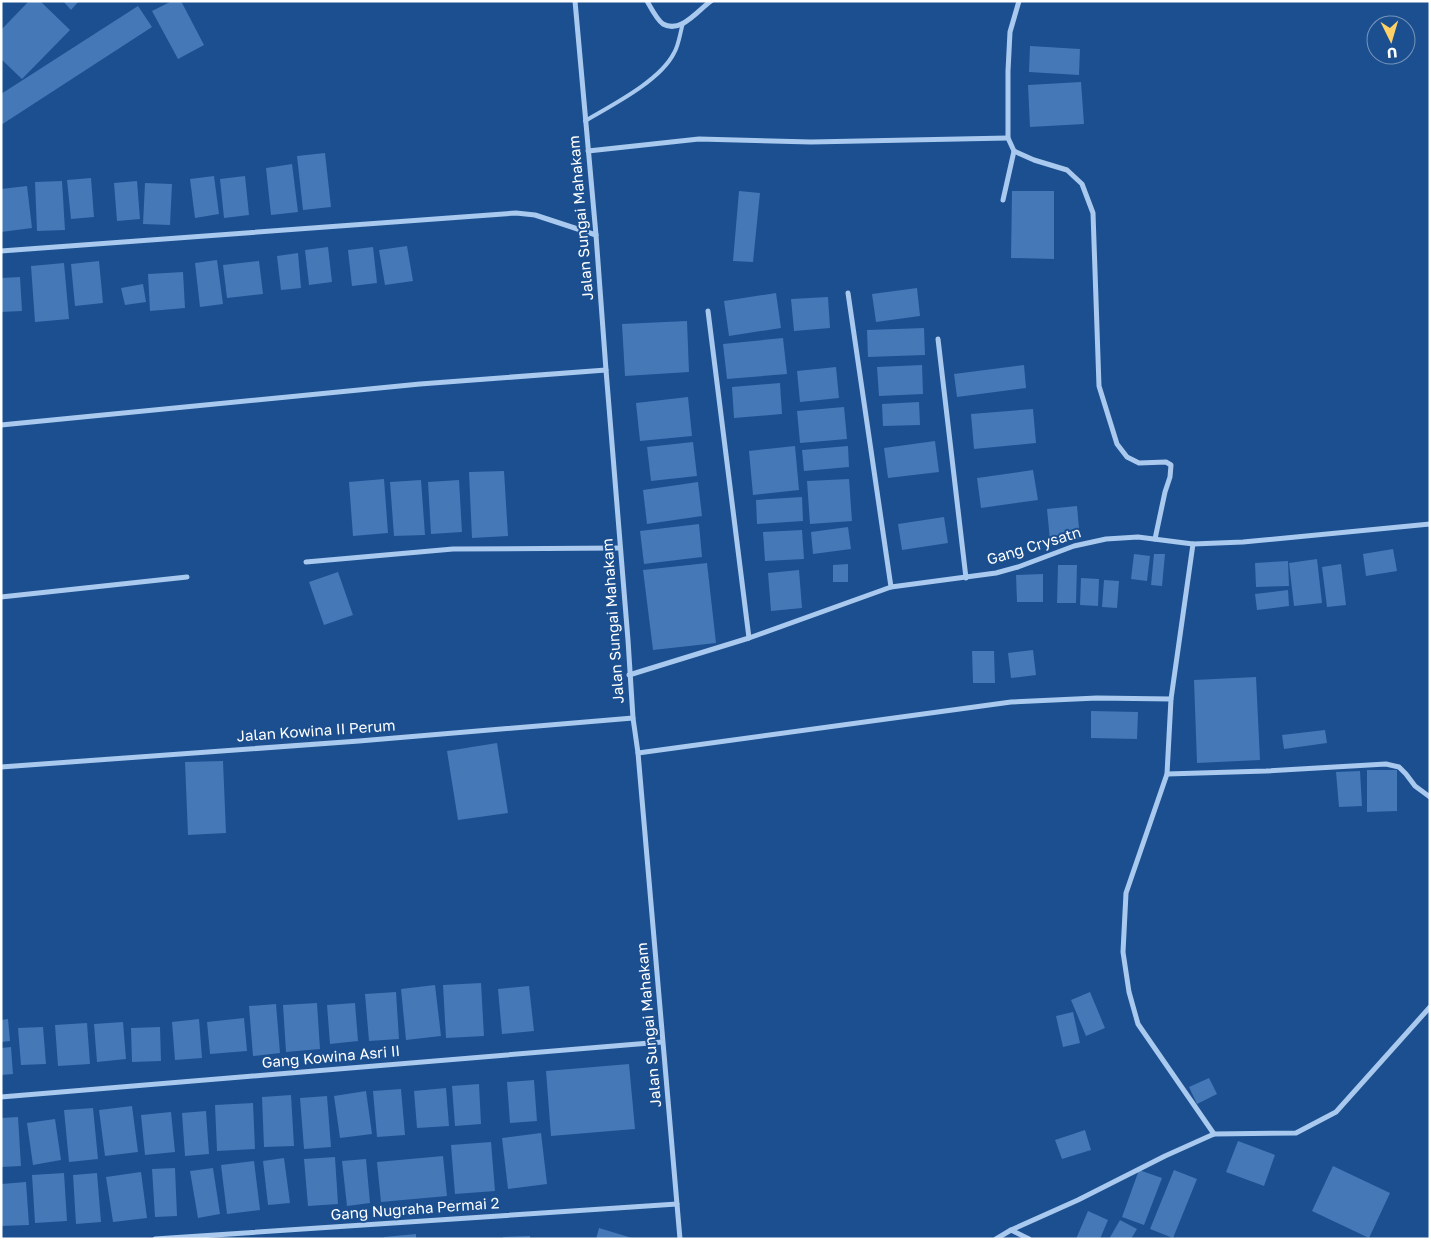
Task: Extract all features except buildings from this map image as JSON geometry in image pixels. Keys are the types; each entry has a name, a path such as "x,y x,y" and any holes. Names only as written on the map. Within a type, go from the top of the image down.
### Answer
{"street":[{"name":"Jalan Sungai Mahakam","path":"575,1 596,235 628,640 629,675 638,753 680,1239"},
{"path":"647,1 663,24 672,26 683,23 711,1"},
{"path":"1003,200 1014,152 1008,138 1008,71 1010,32 1019,1"},
{"path":"588,151 699,139 811,142 1008,138"},
{"path":"1014,152 1067,170 1082,184 1093,213 1099,386 1117,444 1127,457 1139,464 1166,462 1171,464 1170,477 1155,539"},
{"path":"1,251 516,213 535,215 596,235"},
{"path":"848,293 891,587"},
{"path":"708,311 749,638"},
{"path":"938,339 966,578"},
{"path":"1,425 420,384 606,370"},
{"name":"Gang Crysatn","path":"629,675 749,638 891,587 966,578 1018,567 1074,546 1106,539 1138,537 1193,544 1243,542 1430,524"},
{"path":"1193,544 1171,699 1167,774 1126,893 1123,952 1128,992 1138,1024 1214,1134"},
{"path":"306,562 452,549 620,548"},
{"path":"1,597 187,577"},
{"path":"638,753 1011,702 1097,698 1171,699"},
{"name":"Jalan Kowina II Perum","path":"1,767 359,742 633,718"},
{"path":"1167,774 1266,772 1386,764 1399,767 1415,786 1430,797"},
{"path":"996,1239 1011,1230 1078,1200 1165,1156 1214,1134 1296,1134 1336,1112 1430,1007"},
{"name":"Gang Kowina Asri II","path":"1,1097 662,1042"},
{"name":"Gang Nugraha Permai 2","path":"155,1239 677,1204"},
{"path":"1011,1230 1029,1239"}],"lane":[{"path":"585,121 625,97 659,73 674,53 683,23"}]}
